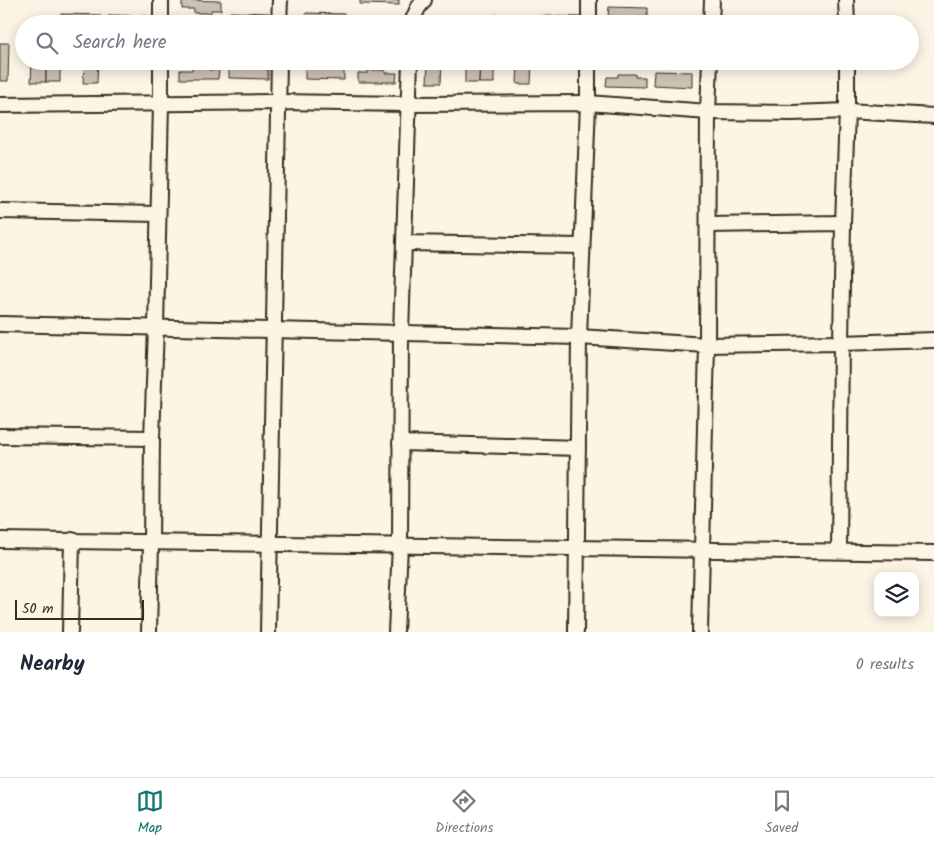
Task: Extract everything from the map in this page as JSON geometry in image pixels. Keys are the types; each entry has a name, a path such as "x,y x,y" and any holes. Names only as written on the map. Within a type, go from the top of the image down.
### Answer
{"street":[{"path":"161,0 161,15"},
{"path":"279,15 280,0"},
{"path":"415,15 424,0"},
{"path":"589,0 589,15"},
{"path":"711,15 712,0"},
{"path":"846,0 847,15"},
{"path":"149,632 161,70"},
{"path":"268,632 279,70"},
{"path":"396,632 400,545 401,333 410,70"},
{"path":"576,632 579,337 588,70"},
{"path":"700,632 710,70"},
{"path":"840,551 840,343 847,70"},
{"path":"0,105 278,102 588,104 708,112 847,112 934,116"},
{"path":"0,211 158,214"},
{"path":"708,225 843,223"},
{"path":"404,243 582,246"},
{"path":"0,324 579,337 706,345 934,340"},
{"path":"0,436 152,438"},
{"path":"400,443 578,448"},
{"path":"0,540 934,553"},
{"path":"70,632 72,540"}],"building":[{"path":"182,0 221,1 221,10 211,10 211,13 194,13 194,9 182,9"},
{"path":"360,0 399,0 399,5 360,4"},
{"path":"609,7 647,8 647,15 608,15"},
{"path":"230,12 269,13 269,15 230,15"},
{"path":"306,13 345,14 345,15 306,15"},
{"path":"61,14 100,15 61,15"},
{"path":"0,43 9,43 8,81 0,81"},
{"path":"32,70 46,70 46,82 31,82"},
{"path":"46,70 60,70 60,82 46,82"},
{"path":"84,70 98,70 97,83 83,83"},
{"path":"180,70 219,70 218,79 180,79"},
{"path":"229,70 268,70 268,79 229,78"},
{"path":"305,70 344,70 344,80 305,79"},
{"path":"368,70 385,70 385,73 397,73 396,82 358,82 358,73 368,73"},
{"path":"428,70 442,70 441,83 427,83"},
{"path":"465,70 480,70 479,83 465,83"},
{"path":"480,70 494,70 494,83 479,83"},
{"path":"518,70 532,70 531,84 517,84"},
{"path":"654,71 692,72 692,87 653,85"},
{"path":"618,74 635,74 635,77 645,77 645,87 606,86 607,77 618,77"}]}
